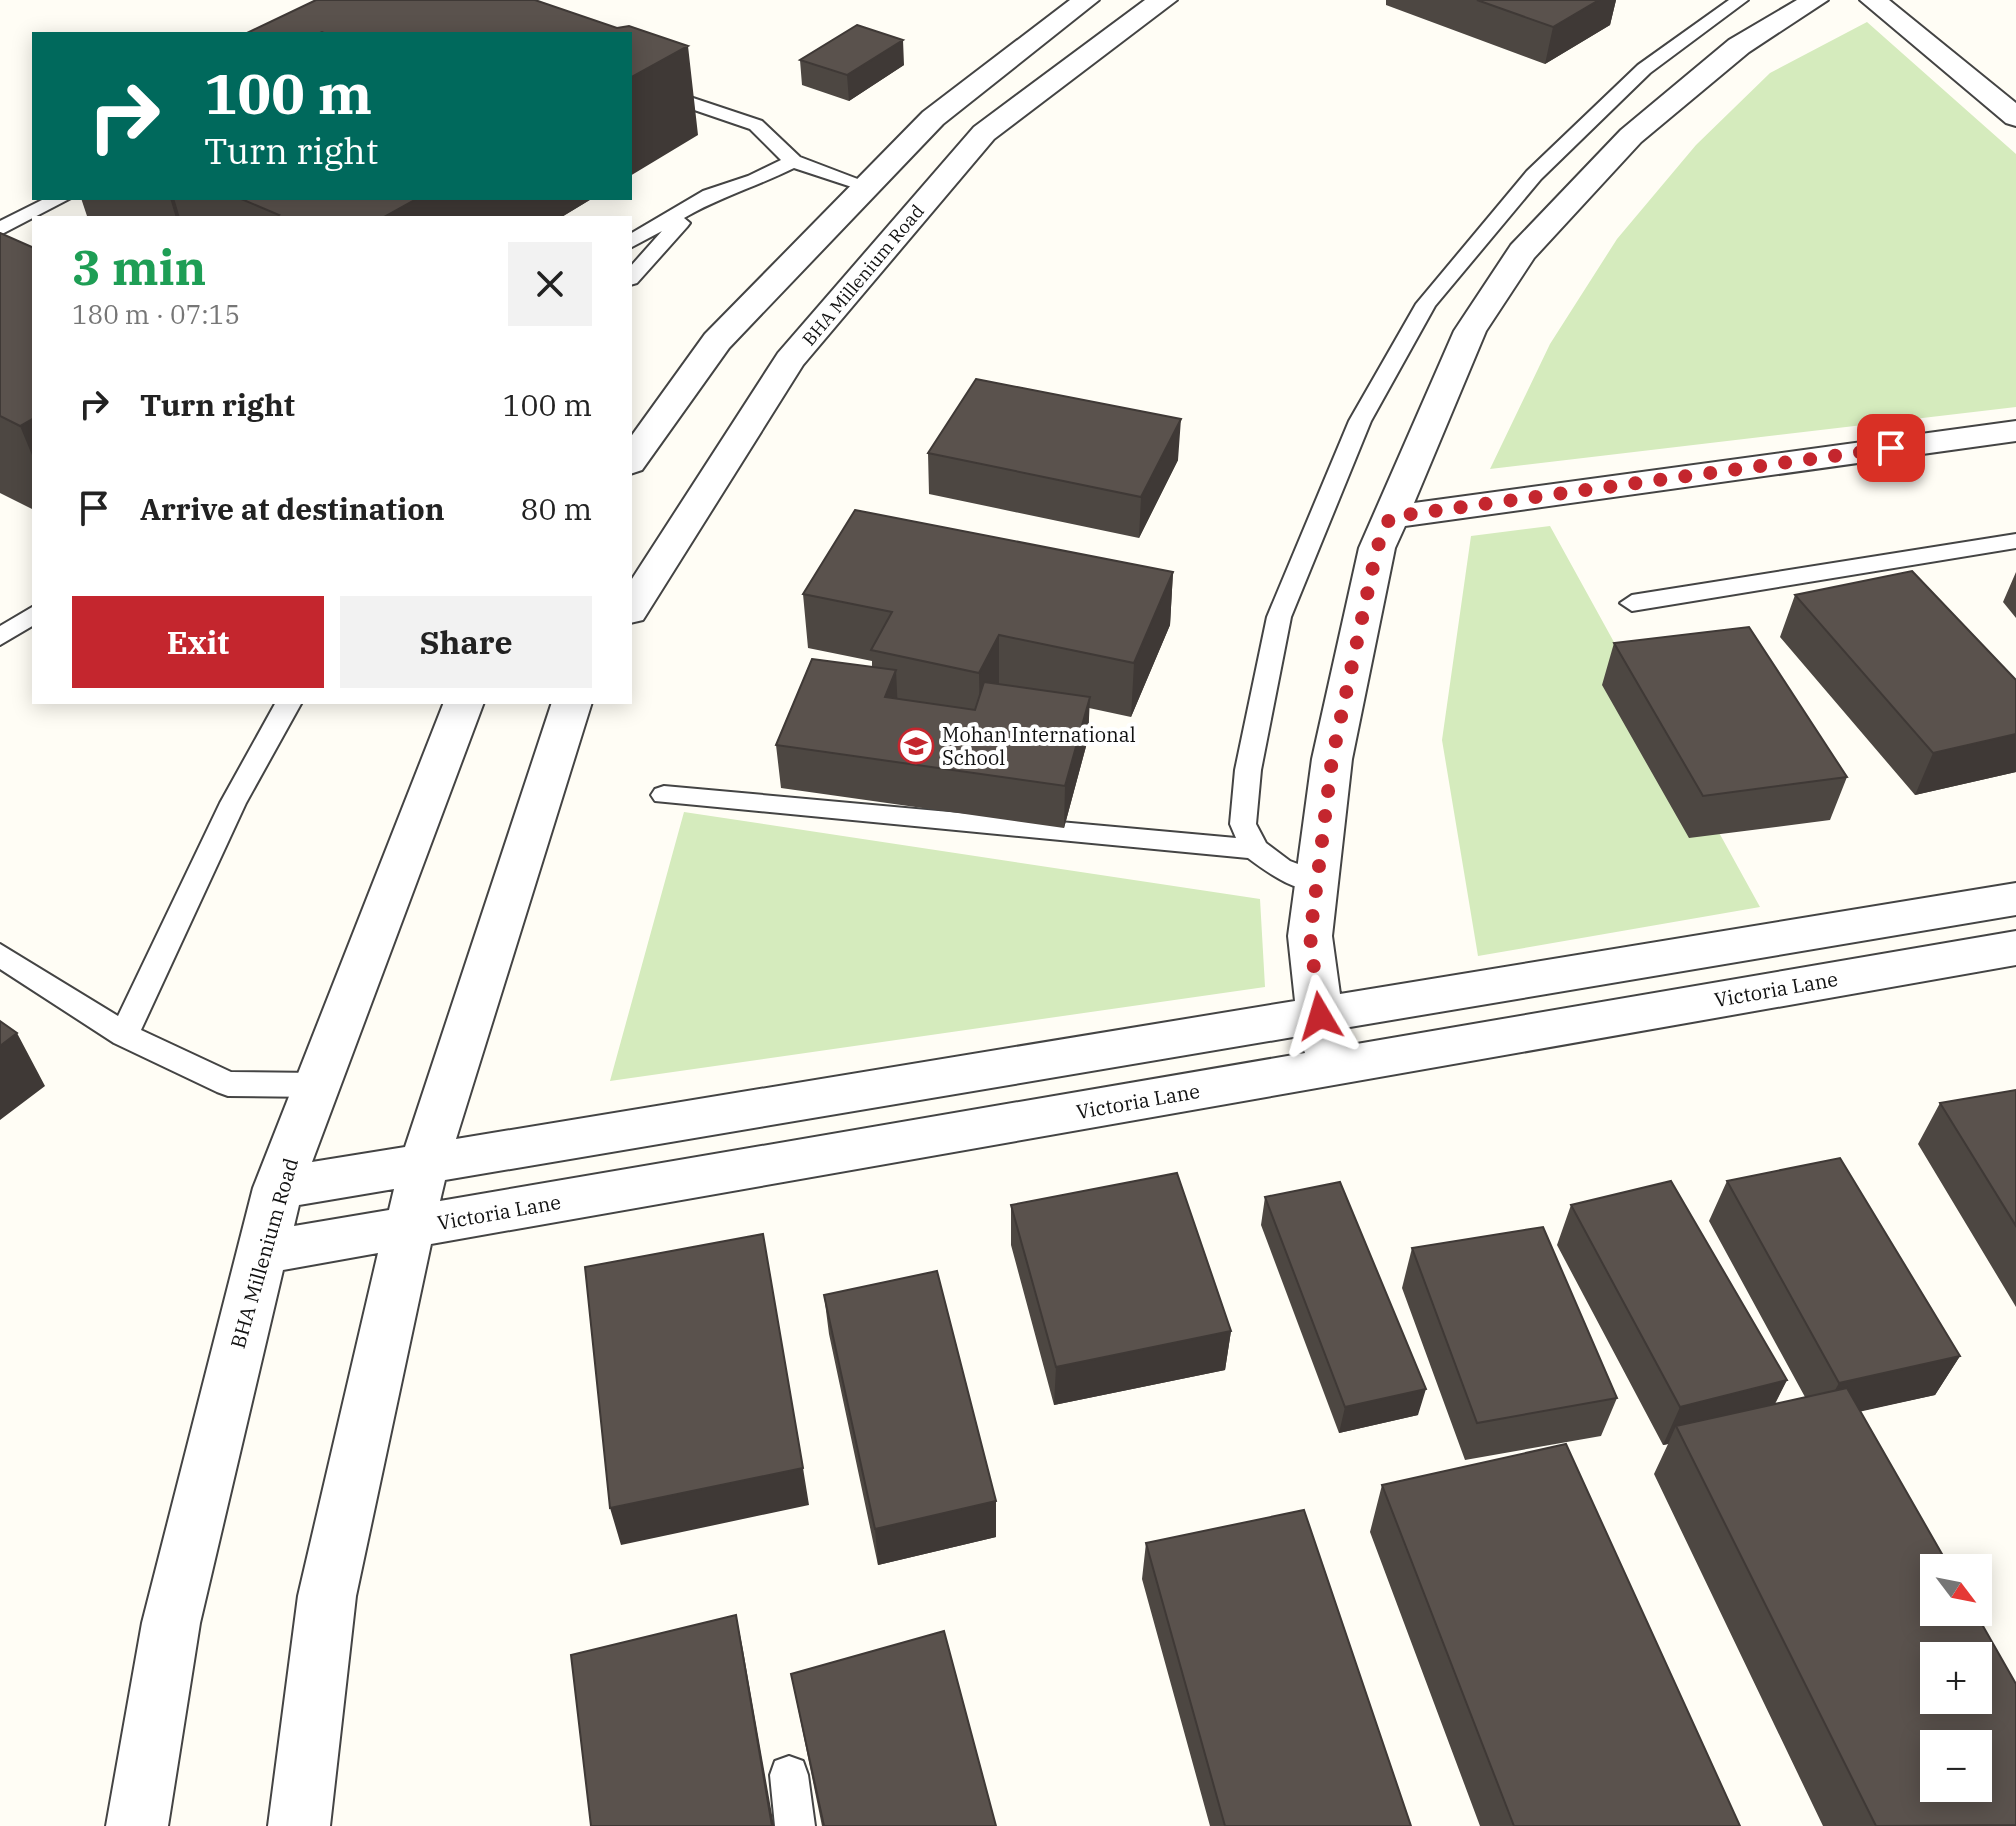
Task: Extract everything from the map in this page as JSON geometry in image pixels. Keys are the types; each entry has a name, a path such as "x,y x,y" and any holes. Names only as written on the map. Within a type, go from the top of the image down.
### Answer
{"street":[{"path":"632,460 717,341 933,118 1086,0"},
{"name":"BHA Millenium Road","path":"632,608 790,360 984,133 1132,19 1164,0"},
{"path":"1327,1068 1310,936 1332,759 1377,548 1470,331 1522,252 1631,136 1739,46 1815,0"},
{"path":"1873,0 2016,117"},
{"path":"1390,517 2016,431"},
{"name":"BHA Millenium Road","path":"137,1826 171,1623 278,1188 463,704"},
{"path":"299,1826 327,1596 424,1163 571,704"},
{"path":"278,1188 2016,899"},
{"name":"Victoria Lane","path":"260,1253 2016,948"}],"lane":[{"path":"1317,882 1280,868 1255,849 1243,824 1248,770 1279,617 1360,421 1426,304 1556,154 1644,69 1740,0"},
{"path":"632,83 756,125 793,161 867,186"},
{"path":"632,241 710,195 755,180 793,161"},
{"path":"632,277 670,233 710,195"},
{"path":"0,229 57,200"},
{"path":"1632,603 2016,541"},
{"path":"0,637 32,615"},
{"path":"124,1035 233,803 288,704"},
{"path":"664,795 1255,849"},
{"path":"0,955 124,1035 228,1084 318,1085"},
{"path":"789,1775 795,1826"}],"green space":[{"path":"1867,22 2016,154 2016,407 1490,469 1550,344 1617,239 1696,145 1770,73"},
{"path":"1550,526 1760,907 1478,956 1442,740 1471,536"},
{"path":"684,812 1260,899 1265,987 610,1081"}],"building":[{"path":"316,0 535,0 617,28 629,26 688,46 632,77 632,32 249,32"},
{"path":"1477,0 1599,0 1553,27"},
{"path":"857,25 903,40 847,75 800,60"},
{"path":"244,200 414,200 386,216 279,215"},
{"path":"0,233 32,247 32,419 20,426 0,416"},
{"path":"976,379 1181,419 1141,497 928,453"},
{"path":"855,510 1173,572 1134,663 999,635 979,673 871,650 892,612 803,594"},
{"path":"1912,571 2016,680 2016,734 1933,753 1795,595"},
{"path":"1749,627 1847,777 1703,796 1614,643"},
{"path":"812,659 896,670 885,697 975,710 984,682 1090,697 1065,786 776,745"},
{"path":"0,1021 17,1033 0,1046"},
{"path":"2016,1090 2016,1226 1940,1103"},
{"path":"1840,1158 1960,1356 1839,1383 1727,1181"},
{"path":"1177,1173 1231,1331 1056,1367 1011,1205"},
{"path":"1671,1181 1787,1380 1680,1407 1571,1205"},
{"path":"1340,1182 1426,1389 1345,1407 1265,1197"},
{"path":"1543,1227 1617,1398 1477,1423 1412,1248"},
{"path":"763,1234 803,1468 610,1508 585,1267"},
{"path":"937,1271 996,1501 875,1529 824,1295"},
{"path":"1847,1388 1942,1554 1920,1554 1920,1626 1983,1626 2016,1684 2016,1825 1876,1826 1676,1426"},
{"path":"1566,1444 1740,1826 1514,1826 1382,1485"},
{"path":"1304,1510 1411,1826 1225,1826 1146,1543"},
{"path":"736,1615 772,1826 591,1826 571,1655"},
{"path":"944,1631 996,1826 824,1826 791,1674"}],"place":[{"name":"Mohan International School","path":"916,746"}],"route":[{"path":"1320,1016 1310,936 1332,759 1377,548 1390,517 1891,448"}]}
